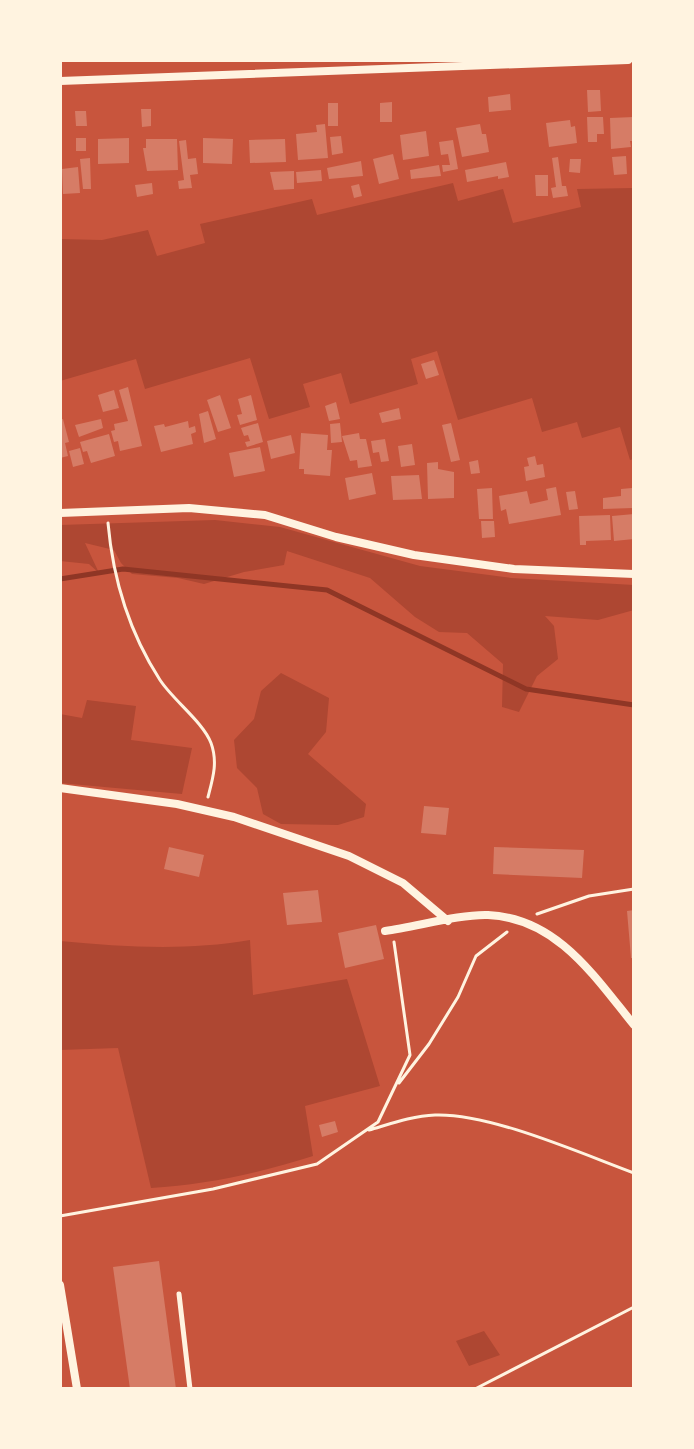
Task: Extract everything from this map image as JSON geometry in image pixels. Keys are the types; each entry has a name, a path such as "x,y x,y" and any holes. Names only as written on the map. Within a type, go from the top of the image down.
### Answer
{"street":[{"path":"60,81 628,60"},
{"path":"60,513 189,508 265,515 336,537 414,555 514,569 634,574"},
{"path":"60,788 234,817 349,856 403,883 448,921"},
{"path":"385,931 485,915 523,919 569,947 634,1025"},
{"path":"60,1285 77,1389"}],"lane":[{"path":"179,1294 190,1389"}],"path":[{"path":"107,511 111,561 122,606 160,680 210,740 216,766 205,811"},
{"path":"393,1090 429,1044 458,997 476,956 523,919 589,896 634,889"},
{"path":"60,1216 213,1189 317,1164 378,1122 410,1055 395,948"},
{"path":"363,1132 405,1119 435,1115 482,1120 634,1173"},
{"path":"475,1389 634,1307"}],"shaded area":[{"path":"453,183 458,201 503,189 513,223 581,207 577,189 634,188 634,459 630,460 620,427 582,438 577,422 542,432 532,398 458,420 437,351 411,359 418,384 350,404 341,373 303,384 310,407 269,419 250,358 145,389 136,359 60,381 60,239 102,240 148,230 157,256 205,243 200,224 312,199 317,215"},
{"path":"215,520 280,527 420,566 511,578 634,585 634,610 598,620 545,616 554,626 558,659 537,676 519,712 502,707 503,664 467,633 439,632 415,617 370,578 287,551 284,565 244,572 204,584 132,574 114,550 85,543 99,573 89,564 60,561 60,525"},
{"path":"281,673 329,698 326,732 308,754 366,804 364,817 338,825 281,824 263,814 257,788 237,768 234,740 254,719 261,691"},
{"path":"87,700 136,706 131,740 192,748 182,794 60,783 60,714 82,718"},
{"path":"250,940 253,995 347,979 380,1086 305,1106 313,1156 233,1177 151,1188 118,1048 60,1050 60,941 155,947 202,946"},
{"path":"484,1331 500,1355 469,1366 456,1341"}],"building":[{"path":"587,90 600,90 601,111 588,112"},
{"path":"510,94 511,110 489,112 488,97"},
{"path":"392,102 392,122 380,122 380,103"},
{"path":"328,103 338,103 338,126 328,126"},
{"path":"141,109 151,109 151,126 142,127"},
{"path":"75,111 86,111 87,126 76,126"},
{"path":"587,117 603,117 604,134 597,134 597,142 588,142"},
{"path":"634,117 631,147 611,149 610,118"},
{"path":"570,120 571,127 575,126 577,143 549,147 546,123"},
{"path":"325,124 328,158 298,160 296,134 317,132 316,125"},
{"path":"480,124 482,134 486,134 489,152 462,157 456,128"},
{"path":"426,131 429,156 403,160 400,135"},
{"path":"341,136 343,153 332,155 330,137"},
{"path":"76,138 86,138 86,151 76,151"},
{"path":"129,138 129,163 98,164 98,139"},
{"path":"203,138 233,139 232,164 203,163"},
{"path":"146,139 177,139 178,170 147,171 143,148 146,148"},
{"path":"285,139 286,162 250,163 249,140"},
{"path":"186,140 188,159 196,158 198,174 190,175 192,188 179,189 178,181 184,180 179,141"},
{"path":"453,140 458,169 443,172 442,165 450,165 448,154 441,155 439,142"},
{"path":"393,154 399,179 379,184 373,159"},
{"path":"626,156 627,174 614,175 612,157"},
{"path":"558,157 562,186 566,186 568,196 553,198 551,188 556,187 552,158"},
{"path":"90,158 91,189 83,189 80,159"},
{"path":"570,159 581,159 580,173 569,172"},
{"path":"361,161 363,176 329,179 327,168"},
{"path":"506,162 509,177 467,182 465,170"},
{"path":"439,165 441,176 411,179 410,170"},
{"path":"78,167 80,193 63,194 62,169"},
{"path":"321,170 322,181 297,183 296,172"},
{"path":"294,171 294,189 274,190 270,172"},
{"path":"535,175 548,175 548,196 536,196"},
{"path":"152,183 153,194 137,197 135,185"},
{"path":"359,184 362,196 354,198 351,186"},
{"path":"434,360 439,375 426,379 421,364"},
{"path":"128,387 142,446 120,451 111,431 115,430 114,424 128,421 119,390"},
{"path":"114,390 119,408 103,412 98,395"},
{"path":"220,395 231,428 218,432 207,400"},
{"path":"251,395 257,420 240,425 237,415 242,414 238,399"},
{"path":"336,402 340,419 329,421 325,406"},
{"path":"399,408 401,419 382,423 379,413"},
{"path":"208,411 216,439 204,443 199,414"},
{"path":"63,419 69,442 65,443 68,456 60,458 60,420"},
{"path":"101,419 103,428 79,437 75,425"},
{"path":"188,421 189,428 195,426 196,432 191,434 193,444 161,452 154,426 164,424 165,427"},
{"path":"258,423 263,442 247,447 245,442 250,441 241,428"},
{"path":"340,423 342,442 331,443 330,424"},
{"path":"451,423 460,460 451,462 442,425"},
{"path":"301,433 328,435 327,450 332,450 330,476 304,474 304,469 299,469"},
{"path":"359,433 360,439 366,439 372,466 358,468 357,460 350,461 342,436"},
{"path":"109,434 115,456 91,463 80,442"},
{"path":"291,435 295,453 271,459 267,441"},
{"path":"385,439 389,461 381,462 379,452 373,453 371,441"},
{"path":"412,444 415,465 401,467 398,446"},
{"path":"260,447 265,471 234,477 229,453"},
{"path":"80,448 84,464 73,467 69,451"},
{"path":"535,456 537,465 543,464 545,477 526,481 524,467 529,466 527,458"},
{"path":"478,460 480,473 471,474 469,462"},
{"path":"438,462 438,469 454,472 454,498 428,499 427,463"},
{"path":"372,473 376,494 349,500 345,478"},
{"path":"419,475 422,499 393,500 391,476"},
{"path":"556,487 561,515 509,524 506,509 501,511 499,496 527,491 530,504 548,500 546,489"},
{"path":"492,488 493,519 479,519 477,489"},
{"path":"632,488 633,508 603,509 603,498 621,496 621,489"},
{"path":"575,491 578,509 569,510 566,492"},
{"path":"634,514 634,539 614,541 612,516"},
{"path":"610,515 611,540 586,541 586,545 580,545 579,516"},
{"path":"481,521 494,521 495,537 482,538"},
{"path":"424,806 449,808 446,835 421,833"},
{"path":"169,847 204,855 199,877 164,869"},
{"path":"494,847 584,850 582,878 493,874"},
{"path":"318,890 322,922 287,925 283,893"},
{"path":"634,910 634,958 631,958 627,911"},
{"path":"376,925 384,959 345,968 338,933"},
{"path":"335,1121 338,1132 322,1137 319,1125"},
{"path":"159,1261 176,1389 130,1389 113,1267"}],"waterway":[{"path":"60,579 123,569 327,590 526,689 634,705"}]}
